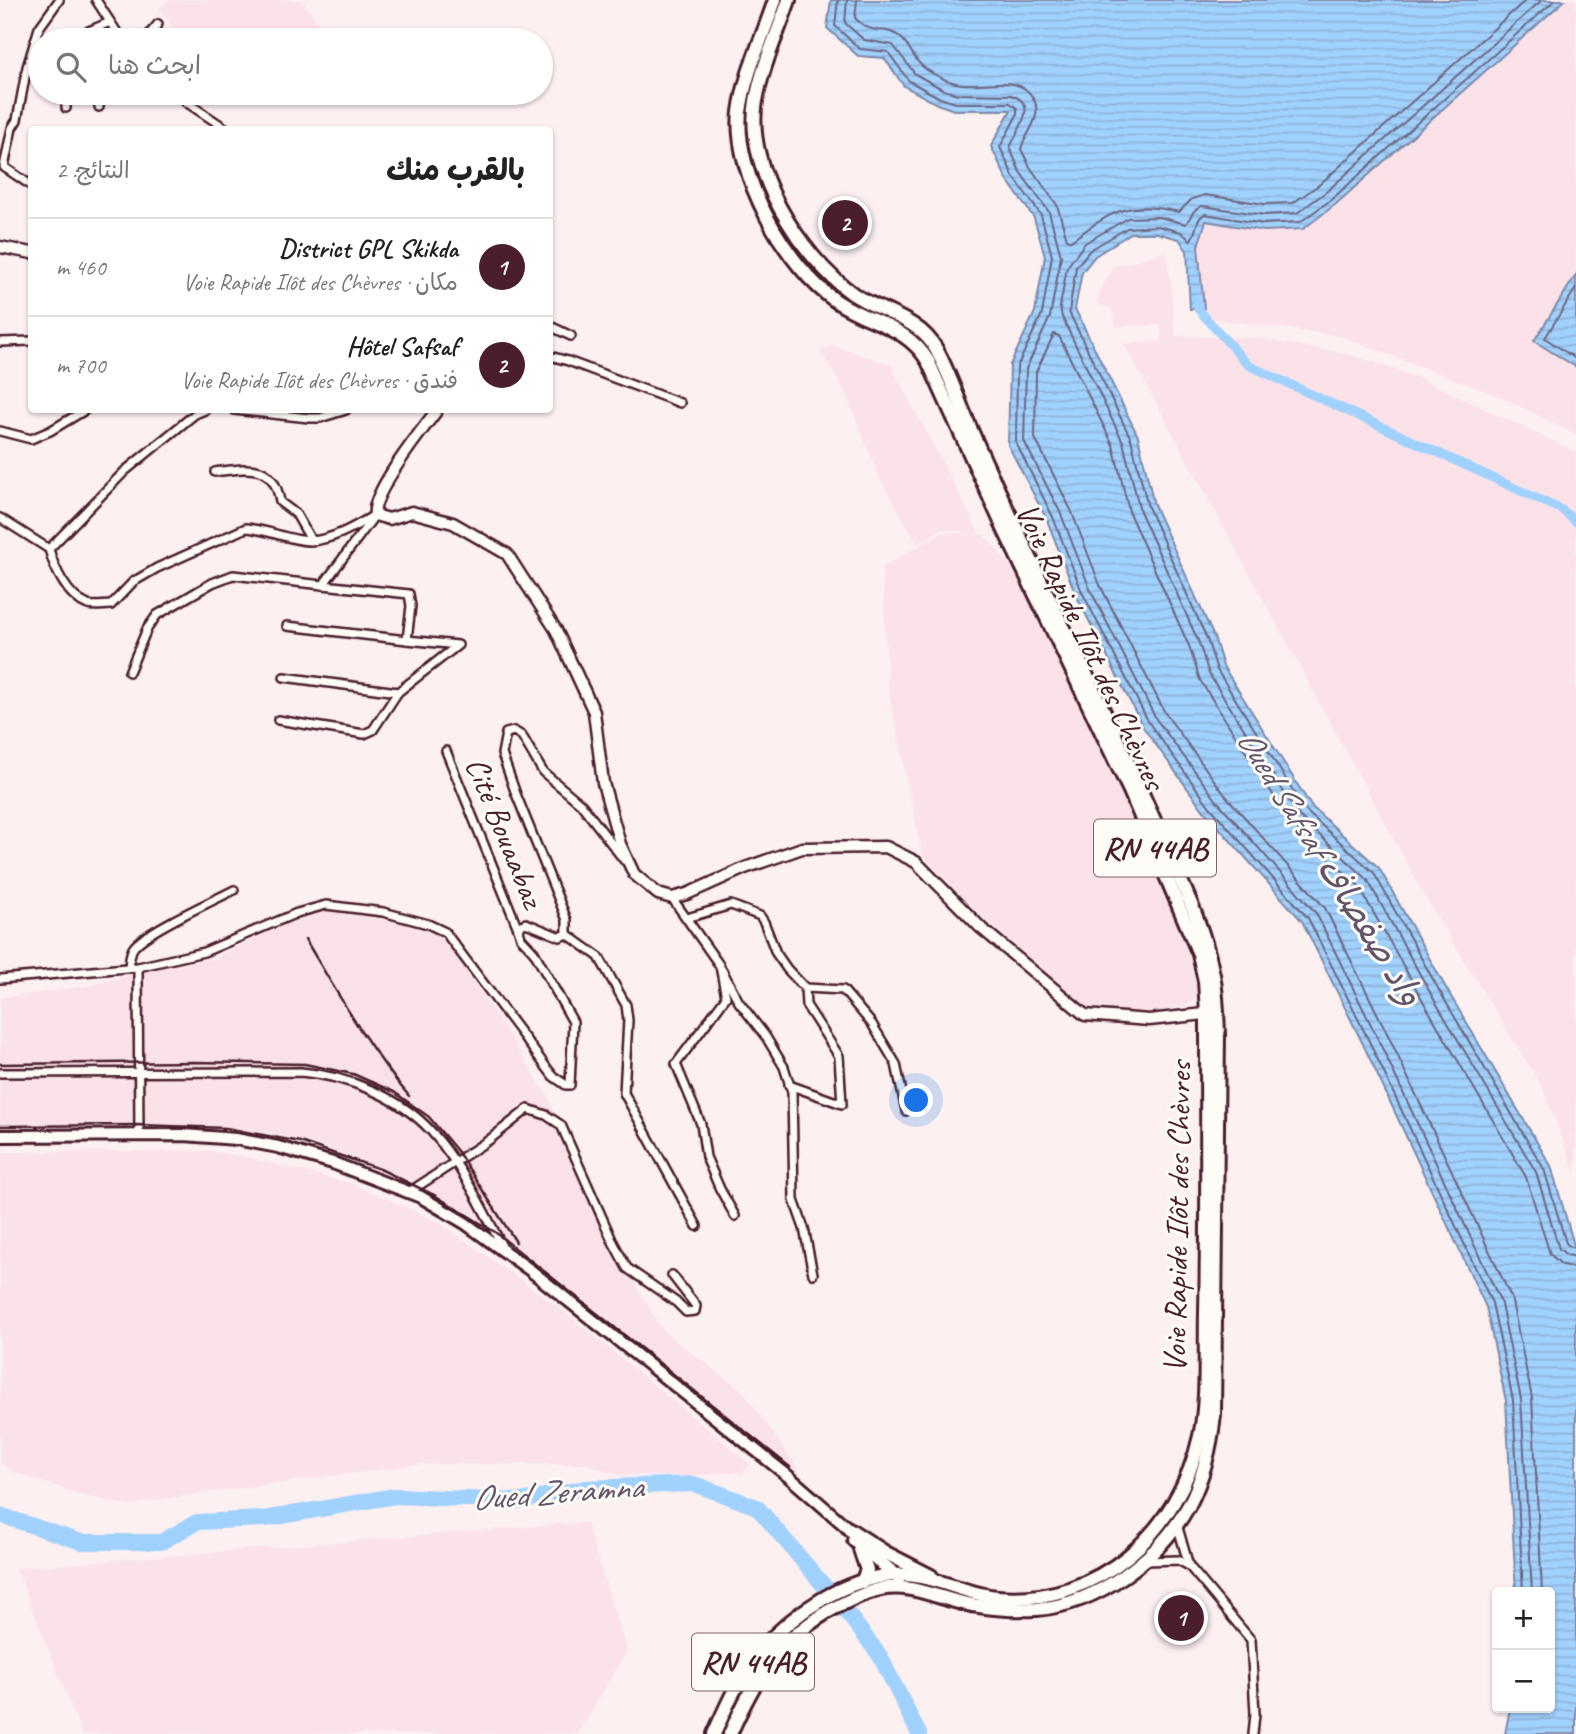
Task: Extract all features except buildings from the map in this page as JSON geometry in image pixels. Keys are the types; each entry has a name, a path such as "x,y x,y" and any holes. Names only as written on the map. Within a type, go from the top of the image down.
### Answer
{"highway":[{"name":"Voie Rapide Ilôt des Chèvres","path":"775,0 747,78 740,114 741,143 750,179 778,234 811,279 852,312 908,337 928,361 1006,533 1108,744 1181,908 1199,954 1212,1013 1214,1414 1211,1441 1200,1480 1177,1524 1141,1562 1109,1586 1068,1602 1039,1609 974,1606 894,1581"},
{"name":"Voie Rapide Ilôt des Chèvres","path":"789,0 755,103 754,125 765,175 796,233 835,278 872,305 904,319 934,345 984,460 1142,793 1200,927 1213,971 1201,1433 1192,1465 1177,1498 1156,1529 1135,1552 1085,1583 1057,1592 1001,1598 973,1594 921,1577 894,1581"},
{"path":"848,1531 886,1553 973,1594"},
{"path":"848,1531 894,1581"},
{"path":"848,1531 866,1562 867,1570 861,1587"},
{"name":"RN 44AB","path":"714,1734 739,1683 760,1651 777,1633 861,1587 894,1581"},
{"name":"RN 44AB","path":"730,1734 753,1687 773,1656 817,1611"}],"main road":[{"path":"0,1136 210,1136 278,1147 360,1172 409,1192 465,1223 504,1250 788,1476 848,1531"}],"street":[{"path":"39,28 59,0"},
{"path":"96,0 114,28"},
{"path":"96,28 110,22"},
{"path":"155,28 158,24"},
{"path":"28,64 17,120 12,128 2,165 28,183"},
{"path":"190,105 222,126"},
{"path":"0,247 28,252"},
{"path":"553,327 571,336"},
{"path":"0,342 28,341"},
{"path":"553,357 680,403"},
{"path":"0,432 31,439 80,413"},
{"path":"49,549 125,471 198,413"},
{"path":"262,413 320,418 336,413"},
{"path":"323,585 375,515 376,502 397,464 435,413"},
{"path":"215,472 247,468 268,474 278,486 280,502 296,514 311,540"},
{"path":"0,517 49,549 55,569 73,593 88,605 111,605 133,582 157,568 246,528 258,528 311,540 348,531 375,515 389,519 412,512 453,523 507,554 556,630 594,712 603,783 620,844 634,874"},
{"path":"129,672 147,629 158,615 212,583 233,575 409,594 411,606 407,640"},
{"path":"278,720 364,734 373,730 398,692 458,645 287,626"},
{"path":"284,677 398,692"},
{"path":"566,934 567,920 502,754 506,733 514,731 522,736 543,772 580,804 634,874 659,894 672,898 687,894 744,868 802,848 886,847 916,862 980,927 1086,1015 1149,1020 1212,1013"},
{"name":"Cité Bouaabaz","path":"133,967 204,953 297,913 326,905 383,912 428,924 445,932 553,1076 566,1086 570,1085 573,1022 534,952 521,938 446,751"},
{"path":"139,1136 133,967 130,955 136,945 161,928 234,890"},
{"path":"672,898 720,966 739,1002 766,1037 784,1067 793,1116 794,1200 804,1228 813,1274"},
{"path":"687,918 731,905 760,916 776,953 786,969 805,988 806,1005 839,1056 842,1104 789,1085"},
{"path":"519,931 523,922 560,937 566,934"},
{"path":"566,934 599,957 626,1005 628,1020 625,1093 697,1226"},
{"path":"720,966 726,997 676,1064 701,1124 706,1157 735,1216"},
{"path":"0,979 133,967"},
{"path":"805,988 843,990 872,1024 897,1064 906,1111"},
{"path":"0,1073 301,1072 333,1077 381,1095 408,1111 429,1129 455,1163 504,1250"},
{"path":"409,1192 489,1140 528,1109 561,1125 627,1268 686,1312 695,1311 696,1306 672,1275"},
{"path":"1177,1524 1189,1566"},
{"path":"1141,1562 1178,1560 1189,1566 1251,1640 1255,1714 1253,1734"}],"shaded area":[{"path":"170,0 302,0 318,23 311,28 172,28 159,7"},
{"path":"1565,0 1576,0 1576,275 1534,341 1576,367 1576,435 1506,399 1340,336 1214,319 1204,308 1198,246 1206,221 1264,231 1303,229 1336,204"},
{"path":"1167,251 1176,336 1258,338 1356,356 1419,378 1576,452 1576,1174 1542,1087 1428,902 1124,344 1162,341 1160,325 1116,326 1112,309 1096,303 1113,267"},
{"path":"833,345 891,365 980,534 984,535 1018,574 1153,861 1187,950 1197,988 1195,1000 1185,1006 1123,1014 1087,1011 968,903 922,854 888,687 882,567 943,532 978,534 942,529 918,544 880,479 846,394 820,351"},
{"path":"326,909 362,911 442,933 548,1096 558,1125 613,1247 664,1332 743,1391 801,1473 473,1215 409,1179 316,1144 275,1134 229,1128 0,1125 0,998 87,986 145,971 215,958 259,936"},
{"path":"208,1151 251,1158 352,1184 437,1221 560,1308 750,1464 742,1474 739,1472 686,1476 621,1475 585,1464 423,1464 153,1500 130,1506 82,1495 14,1472 0,1463 0,1152"},
{"path":"586,1522 627,1651 578,1734 82,1734 16,1568"}],"water":[{"name":"Oued Safsaf واد صفصاف","path":"831,0 1565,0 1336,204 1303,229 1264,231 1206,221 1198,246 1204,308 1190,309 1187,251 1179,239 1157,233 1131,233 1095,256 1082,272 1075,309 1138,436 1154,505 1214,637 1223,666 1311,806 1379,868 1551,1166 1576,1252 1576,1734 1505,1734 1509,1713 1555,1713 1555,1587 1516,1587 1506,1401 1486,1307 1363,1044 1302,921 1204,811 1143,727 1076,595 1047,520 1008,445 1010,365 1035,312 1045,256 1034,218 1007,180 991,146 1011,110 954,110 937,104 904,86 884,58 858,56 827,28"},
{"path":"1576,275 1576,367 1534,341"}],"waterway":[{"path":"1197,298 1198,309 1248,365 1562,510 1576,522"},
{"name":"Oued Zeramna","path":"0,1515 81,1542 161,1542 197,1522 264,1519 395,1496 520,1501 585,1488 694,1484 757,1507 880,1656 919,1734"}],"railway":[{"path":"305,939 367,1039 409,1096"},
{"path":"0,1064 305,1064 353,1074 394,1092 429,1117 458,1152 516,1242"},
{"path":"0,1126 139,1125 226,1128 300,1142 380,1169 436,1196 495,1232 790,1467"}],"place":[{"name":"Hôtel Safsaf","path":"845,223"},
{"name":"District GPL Skikda","path":"1181,1618"}]}
